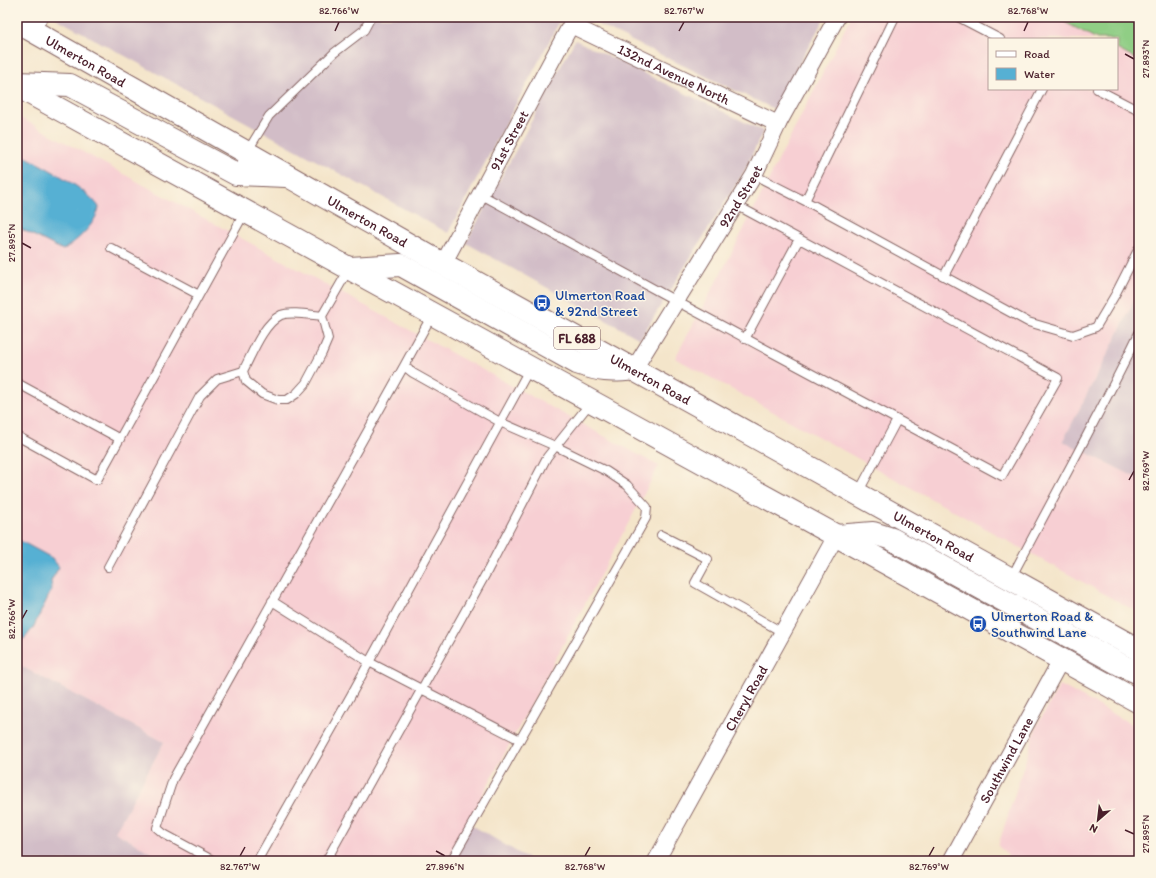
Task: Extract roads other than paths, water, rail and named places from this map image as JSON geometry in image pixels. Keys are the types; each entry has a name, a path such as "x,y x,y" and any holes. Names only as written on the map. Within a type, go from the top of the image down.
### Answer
{"main road":[{"name":"Ulmerton Road","path":"26,25 443,264 1139,650"},
{"path":"17,84 70,85 236,174 291,177"},
{"path":"17,84 530,368 1139,702"},
{"path":"350,268 401,265 577,363 593,369 614,371 634,369"},
{"path":"836,536 873,533 892,539 1123,666 1139,673"}],"street":[{"name":"92nd Street","path":"634,369 754,175 778,124 837,17"},
{"name":"132nd Avenue North","path":"573,21 778,124"},
{"name":"91st Street","path":"443,264 573,21"},
{"name":"Cheryl Road","path":"656,861 836,536"},
{"name":"Southwind Lane","path":"951,861 1061,660"}],"lane":[{"path":"236,174 247,152 269,116 334,54 364,30 371,17"},
{"path":"805,201 895,17"},
{"path":"958,17 998,38"},
{"path":"944,276 1041,90"},
{"path":"1098,90 1139,111"},
{"path":"754,175 1028,322 1073,335 1096,327 1115,295 1139,248"},
{"path":"480,194 1002,476 1058,378 736,205"},
{"path":"17,436 97,480 246,211"},
{"path":"745,338 799,239"},
{"path":"111,248 199,295"},
{"path":"322,316 298,314 282,315 272,322 259,339 243,371 246,382 262,394 278,400 287,400 296,394 306,383 328,339 322,316 350,268"},
{"path":"214,861 164,834 157,828 173,778 432,314"},
{"path":"1011,579 1108,398 1139,333"},
{"path":"404,366 412,373 500,422 555,446 606,471 627,485 647,507 646,518 451,861"},
{"path":"257,861 369,662 530,368"},
{"path":"108,567 200,396 217,379 243,371"},
{"path":"17,383 120,439"},
{"path":"326,861 488,570 547,457 592,402"},
{"path":"858,493 897,420"},
{"path":"661,534 708,559 695,583 782,632"},
{"path":"272,601 369,662 520,740"}],"water":[{"path":"17,152 73,184 93,199 99,207 94,219 86,231 63,250 17,227"},
{"path":"17,539 52,558 59,567 51,581 52,589 33,628 26,637 19,642 17,642"}],"place":[{"name":"Ulmerton Road & 92nd Street","path":"542,303"},
{"name":"Ulmerton Road & Southwind Lane","path":"978,624"}]}
